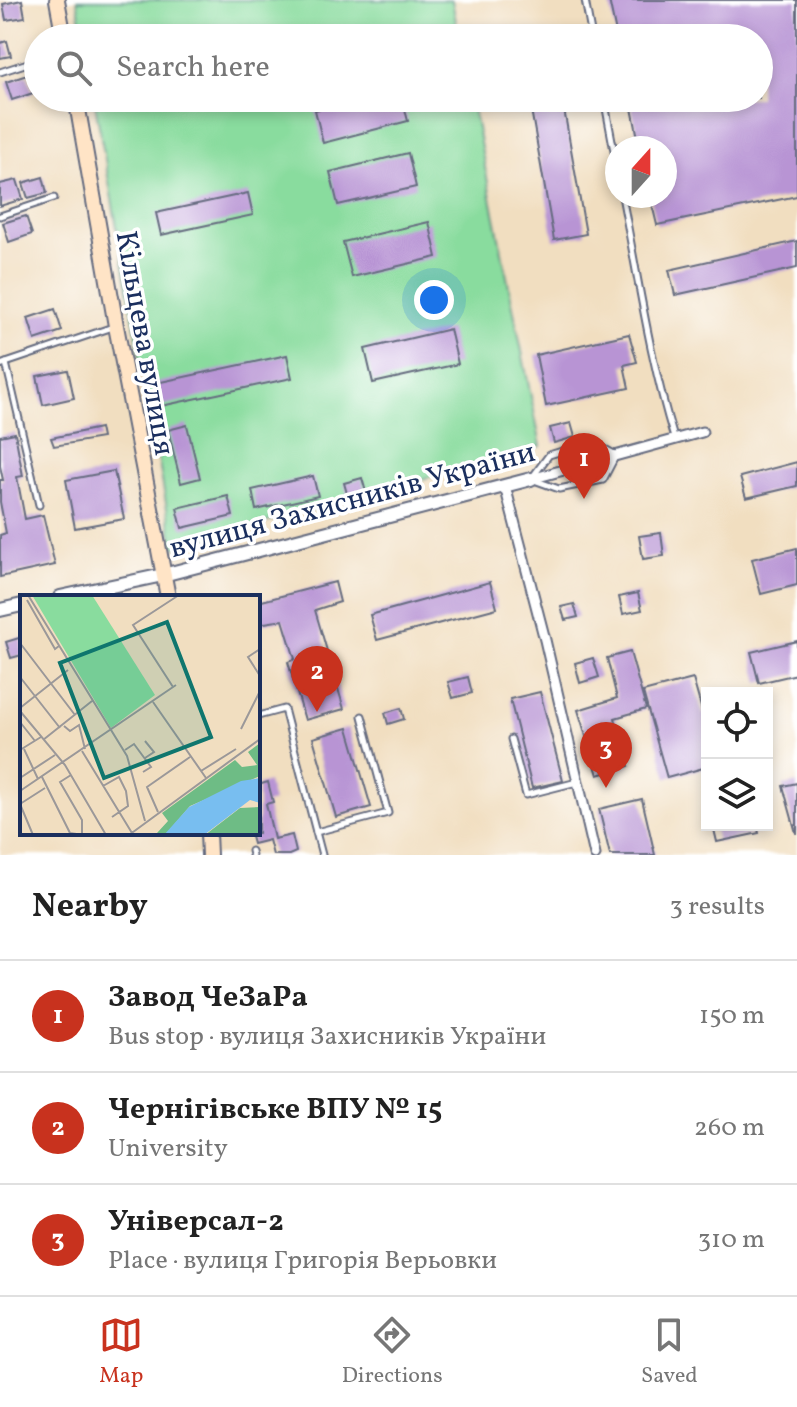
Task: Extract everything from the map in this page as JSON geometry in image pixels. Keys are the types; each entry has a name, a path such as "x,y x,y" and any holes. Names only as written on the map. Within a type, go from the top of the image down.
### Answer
{"main road":[{"path":"57,0 61,24"},
{"name":"Кільцева вулиця","path":"78,112 168,595"},
{"path":"208,835 209,855"}],"street":[{"name":"вулиця Захисників України","path":"69,595 163,575 702,432"},
{"path":"505,486 595,855"},
{"path":"0,610 20,605"}],"lane":[{"path":"585,0 589,24"},
{"path":"0,72 24,64"},
{"path":"607,112 611,136"},
{"path":"0,216 54,198"},
{"path":"624,208 674,439"},
{"path":"39,505 3,364 116,326"},
{"path":"592,442 616,455 603,480 559,489 531,479 549,455 592,442"},
{"path":"260,715 284,709 322,855"},
{"path":"316,832 388,813 362,716"},
{"path":"511,739 526,795 578,781"}],"green space":[{"path":"77,0 452,0 456,24 81,24"},
{"path":"96,112 474,112 541,446 174,548"}],"building":[{"path":"22,0 25,17 6,20 3,4"},
{"path":"609,0 797,0 797,196 657,225 653,208 677,208 677,136 638,136 633,112 773,112 773,24 614,24"},
{"path":"7,41 11,56 0,58 0,43"},
{"path":"24,76 24,96 12,100 6,82"},
{"path":"315,112 406,112 408,121 323,143"},
{"path":"531,112 564,112 586,234 554,240"},
{"path":"408,153 416,187 338,205 330,172"},
{"path":"43,177 47,193 28,198 23,183"},
{"path":"17,180 23,199 0,206 0,184"},
{"path":"248,193 253,215 161,235 156,213"},
{"path":"26,216 32,234 9,242 3,223"},
{"path":"429,222 437,257 352,277 343,242"},
{"path":"797,241 797,268 675,295 669,270"},
{"path":"55,309 62,331 35,340 28,318"},
{"path":"450,329 458,364 373,383 365,349"},
{"path":"629,334 637,362 624,365 629,388 546,406 536,355"},
{"path":"287,355 292,378 161,406 156,383"},
{"path":"68,370 74,398 43,405 37,376"},
{"path":"571,423 575,437 554,443 550,428"},
{"path":"187,425 200,478 181,483 168,430"},
{"path":"100,428 102,438 54,446 51,438"},
{"path":"15,433 23,476 17,477 25,519 43,515 55,565 0,577 0,535 6,533 0,502 0,480 3,480 0,436"},
{"path":"797,462 797,486 746,498 740,477"},
{"path":"114,471 124,519 75,528 66,480"},
{"path":"313,476 318,496 256,510 252,490"},
{"path":"362,478 366,492 348,497 344,483"},
{"path":"228,496 233,516 182,528 177,508"},
{"path":"661,533 664,556 643,559 639,536"},
{"path":"797,548 797,585 761,594 752,559"},
{"path":"335,582 340,602 315,610 344,709 305,720 288,662 295,659 283,620 260,624 260,601"},
{"path":"490,582 497,608 377,640 370,615"},
{"path":"638,593 642,610 623,614 619,597"},
{"path":"574,604 578,617 565,620 561,607"},
{"path":"20,638 20,656 11,658 6,642"},
{"path":"797,641 797,674 759,683 751,652"},
{"path":"630,652 646,709 615,718 629,766 598,775 578,710 617,698 607,658"},
{"path":"593,658 599,677 580,683 575,663"},
{"path":"468,677 472,693 453,698 448,682"},
{"path":"693,679 701,707 701,769 667,778 643,692"},
{"path":"540,692 563,781 532,788 510,699"},
{"path":"401,708 404,719 388,724 385,713"},
{"path":"348,728 371,807 336,817 313,738"},
{"path":"268,782 273,802 266,804 274,839 292,835 296,852 273,855 269,840 253,844 251,835 260,835 260,784"},
{"path":"797,783 797,833 796,833 783,786"},
{"path":"642,799 655,855 610,855 599,809"},
{"path":"714,831 759,833 717,842"}],"place":[{"name":"Завод ЧеЗаРа","path":"584,499"},
{"name":"Чернігівське ВПУ № 15","path":"317,712"},
{"name":"Універсал-2","path":"606,788"}]}
